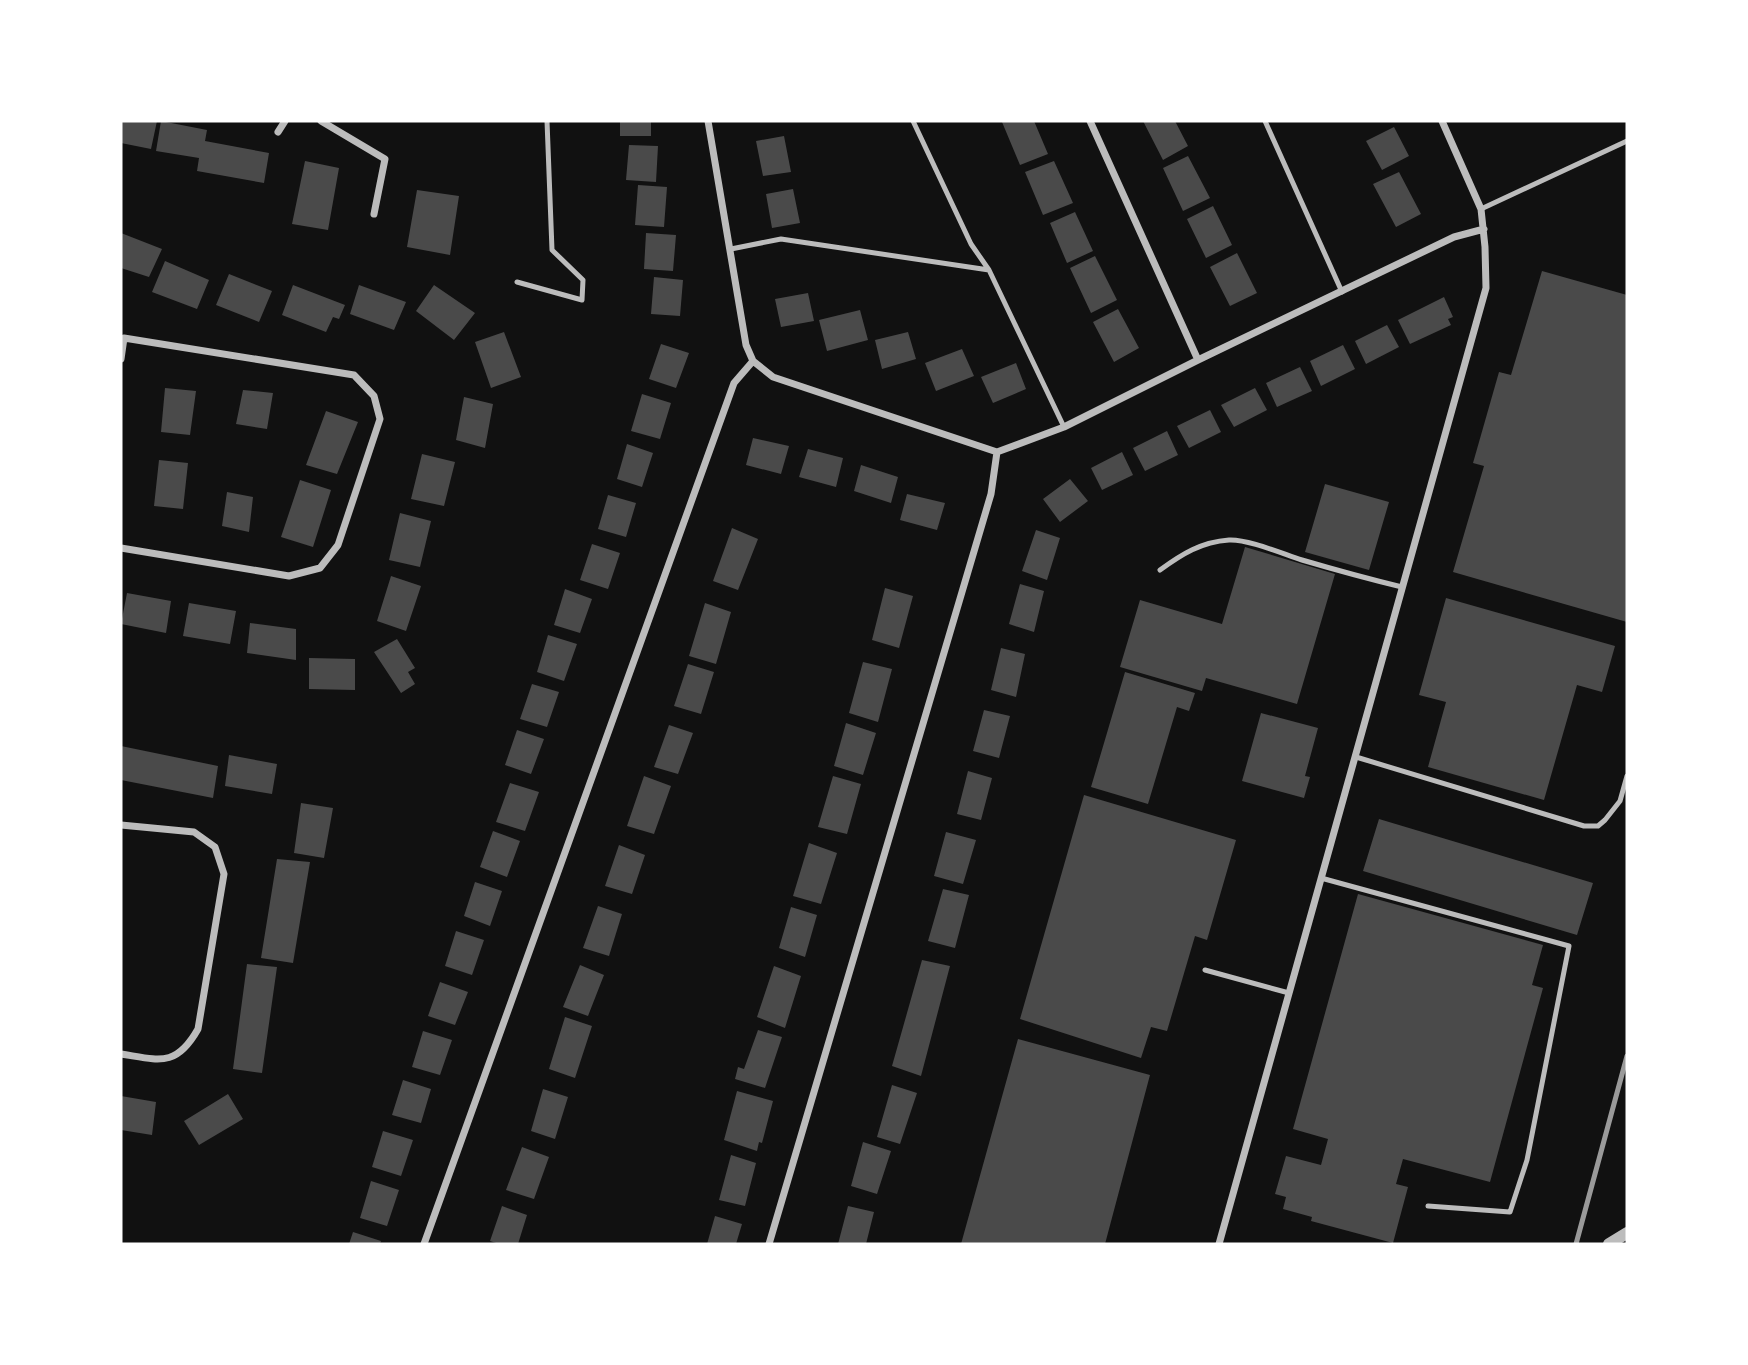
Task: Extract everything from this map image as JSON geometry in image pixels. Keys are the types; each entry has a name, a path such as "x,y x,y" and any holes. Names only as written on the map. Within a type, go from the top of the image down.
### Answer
{"street":[{"path":"278,132 285,121"},
{"path":"321,121 385,159 373,214"},
{"path":"708,121 746,345 753,361 772,377 996,452 1064,427 1454,237 1483,229"},
{"path":"1090,121 1198,360"},
{"path":"1219,1244 1486,288 1481,209 1442,121"},
{"path":"121,359 122,337 354,375 374,396 380,419 338,545 320,568 289,576 121,548"},
{"path":"424,1244 734,383 753,361"},
{"path":"769,1244 991,494 996,452"},
{"path":"121,825 194,832 215,848 224,874 198,1029 188,1047 174,1057 158,1060 121,1054"},
{"path":"1609,1244 1627,1233"}],"lane":[{"path":"517,282 583,300 583,280 552,250 547,121"},
{"path":"912,121 971,244 989,270 1064,427"},
{"path":"1265,121 1342,292"},
{"path":"1481,209 1627,141"},
{"path":"731,249 781,239 989,270"},
{"path":"1160,570 1195,547 1233,540 1402,587"},
{"path":"1356,757 1584,826 1598,826 1605,820 1620,802 1627,776"},
{"path":"1321,878 1569,946 1527,1160 1510,1212 1428,1206"},
{"path":"1205,970 1289,993"}],"building":[{"path":"121,121 157,121 151,149 121,143"},
{"path":"161,121 207,130 205,141 269,153 264,183 197,171 199,158 156,151"},
{"path":"620,121 651,121 651,136 620,136"},
{"path":"1034,121 1048,154 1020,165 1002,122"},
{"path":"1143,121 1175,121 1188,146 1163,160"},
{"path":"1394,127 1409,156 1382,170 1366,141"},
{"path":"784,136 791,172 763,176 756,141"},
{"path":"629,145 658,146 656,182 626,180"},
{"path":"1188,156 1210,198 1183,211 1163,168"},
{"path":"305,161 339,168 328,230 292,224"},
{"path":"1054,161 1073,203 1043,215 1025,172"},
{"path":"1399,172 1421,214 1396,227 1373,184"},
{"path":"638,185 667,187 664,227 635,225"},
{"path":"793,189 800,223 772,228 766,194"},
{"path":"417,190 459,196 450,255 407,247"},
{"path":"1213,206 1232,245 1206,258 1187,219"},
{"path":"1075,212 1093,251 1067,263 1050,223"},
{"path":"121,233 162,249 149,277 121,268"},
{"path":"646,233 676,235 673,271 644,269"},
{"path":"1237,253 1257,293 1230,306 1210,267"},
{"path":"1095,256 1117,300 1091,313 1070,268"},
{"path":"165,261 209,280 197,309 152,292"},
{"path":"1542,271 1627,295 1627,622 1453,572 1484,466 1473,463 1499,372 1511,375"},
{"path":"229,274 272,291 259,322 216,305"},
{"path":"654,277 683,280 680,316 651,314"},
{"path":"293,285 345,305 339,319 333,317 326,332 282,315"},
{"path":"359,285 406,302 394,330 350,314"},
{"path":"434,285 475,313 454,340 416,311"},
{"path":"808,293 814,321 781,327 775,299"},
{"path":"1444,297 1453,317 1448,319 1451,325 1410,344 1398,320"},
{"path":"1118,309 1139,348 1114,362 1093,322"},
{"path":"860,310 868,340 827,351 819,320"},
{"path":"1387,325 1399,347 1366,364 1355,341"},
{"path":"504,332 521,377 491,388 475,342"},
{"path":"908,332 916,359 882,369 875,340"},
{"path":"661,344 689,353 676,388 649,379"},
{"path":"1343,345 1355,369 1321,386 1310,361"},
{"path":"962,349 974,376 936,391 925,363"},
{"path":"1016,363 1026,389 993,403 981,377"},
{"path":"1300,367 1312,391 1277,407 1266,383"},
{"path":"165,388 196,391 190,435 161,432"},
{"path":"1255,388 1267,410 1234,427 1221,405"},
{"path":"243,390 273,393 267,429 236,424"},
{"path":"642,394 671,403 660,439 631,431"},
{"path":"464,397 493,404 485,448 456,440"},
{"path":"1210,410 1221,432 1189,448 1177,426"},
{"path":"326,411 358,422 337,474 306,465"},
{"path":"1167,431 1178,455 1145,471 1133,448"},
{"path":"753,438 789,446 781,474 746,465"},
{"path":"627,444 653,453 642,487 617,479"},
{"path":"808,449 843,458 836,487 799,477"},
{"path":"1122,452 1133,475 1102,490 1091,468"},
{"path":"422,454 455,462 444,506 411,499"},
{"path":"159,460 188,463 183,509 154,506"},
{"path":"861,465 898,477 891,503 854,491"},
{"path":"1070,479 1088,501 1060,522 1043,499"},
{"path":"300,480 331,490 313,547 281,537"},
{"path":"1325,484 1389,502 1369,570 1305,552"},
{"path":"227,492 253,497 249,532 222,526"},
{"path":"907,494 945,503 937,530 900,520"},
{"path":"608,495 636,503 626,537 598,529"},
{"path":"400,513 431,521 420,567 389,560"},
{"path":"732,528 758,539 738,590 713,581"},
{"path":"1036,530 1060,538 1047,580 1022,571"},
{"path":"592,544 620,553 608,589 580,580"},
{"path":"1245,547 1335,574 1297,704 1206,678 1202,691 1120,667 1140,600 1222,624"},
{"path":"391,576 421,586 406,631 377,621"},
{"path":"1020,584 1044,591 1034,632 1009,624"},
{"path":"885,588 913,596 899,648 872,640"},
{"path":"565,589 592,599 580,633 554,625"},
{"path":"127,593 171,601 166,633 121,624"},
{"path":"1446,598 1615,646 1602,692 1577,685 1544,800 1428,767 1446,702 1419,695"},
{"path":"189,603 236,611 230,644 183,636"},
{"path":"705,603 731,612 716,664 689,656"},
{"path":"250,623 296,629 296,660 247,653"},
{"path":"548,635 577,644 564,681 537,672"},
{"path":"397,639 415,668 408,672 415,684 401,693 374,652"},
{"path":"1001,648 1025,654 1016,697 991,690"},
{"path":"309,658 355,659 355,690 309,689"},
{"path":"863,662 892,669 878,722 849,713"},
{"path":"688,664 714,672 701,714 674,706"},
{"path":"1125,672 1195,693 1189,711 1177,707 1148,804 1091,787"},
{"path":"532,684 559,692 547,727 520,719"},
{"path":"984,710 1010,716 999,758 973,751"},
{"path":"1261,713 1318,728 1305,776 1310,777 1304,798 1242,781"},
{"path":"846,723 876,733 863,775 834,766"},
{"path":"669,725 693,733 678,774 654,767"},
{"path":"517,730 544,739 531,774 505,765"},
{"path":"121,746 218,766 213,798 121,780"},
{"path":"229,755 277,764 272,794 225,786"},
{"path":"968,771 992,778 981,820 957,814"},
{"path":"644,776 671,786 654,834 627,826"},
{"path":"833,776 861,784 847,834 818,827"},
{"path":"510,783 539,792 525,831 496,822"},
{"path":"1084,795 1236,840 1207,940 1195,936 1167,1031 1151,1027 1141,1058 1020,1019"},
{"path":"301,803 333,808 324,858 294,853"},
{"path":"1379,819 1593,883 1577,935 1363,871"},
{"path":"493,831 520,841 507,877 480,867"},
{"path":"946,832 976,840 963,884 934,876"},
{"path":"809,843 837,853 821,904 793,896"},
{"path":"619,845 645,855 632,894 605,886"},
{"path":"277,859 310,862 293,963 261,958"},
{"path":"475,882 502,891 490,926 464,916"},
{"path":"943,889 969,895 955,948 928,941"},
{"path":"1358,894 1543,945 1532,985 1543,988 1490,1182 1403,1159 1396,1184 1408,1187 1393,1243 1311,1221 1312,1217 1283,1209 1286,1197 1275,1194 1286,1156 1321,1165 1328,1139 1293,1129"},
{"path":"598,906 622,914 609,956 583,948"},
{"path":"791,907 817,915 805,957 779,948"},
{"path":"456,931 484,940 472,975 445,966"},
{"path":"922,960 950,966 921,1076 892,1066"},
{"path":"247,964 277,967 262,1073 233,1069"},
{"path":"580,965 604,975 588,1016 563,1007"},
{"path":"774,966 801,976 785,1028 757,1017"},
{"path":"440,982 468,992 455,1025 428,1016"},
{"path":"565,1017 592,1026 575,1078 549,1069"},
{"path":"758,1030 782,1037 765,1088 735,1079 738,1067 744,1069"},
{"path":"423,1031 452,1040 440,1075 412,1067"},
{"path":"1018,1039 1150,1075 1105,1244 961,1244"},
{"path":"403,1080 431,1089 421,1123 392,1115"},
{"path":"892,1085 917,1093 900,1144 877,1137"},
{"path":"543,1089 568,1097 555,1139 531,1131"},
{"path":"737,1091 773,1101 762,1143 759,1142 757,1151 724,1140"},
{"path":"228,1094 243,1119 199,1145 184,1121"},
{"path":"121,1096 156,1102 152,1135 121,1130"},
{"path":"383,1131 413,1140 401,1176 372,1167"},
{"path":"863,1142 891,1151 877,1194 851,1186"},
{"path":"522,1147 549,1157 534,1199 506,1190"},
{"path":"731,1155 756,1163 745,1206 719,1200"},
{"path":"371,1181 399,1190 387,1226 360,1218"},
{"path":"502,1206 527,1215 518,1244 490,1241"},
{"path":"848,1206 874,1212 866,1244 838,1244"},
{"path":"715,1216 742,1224 736,1244 707,1244"},
{"path":"353,1232 381,1241 380,1244 349,1244"}],"railway":[{"path":"1576,1244 1627,1056"}]}
